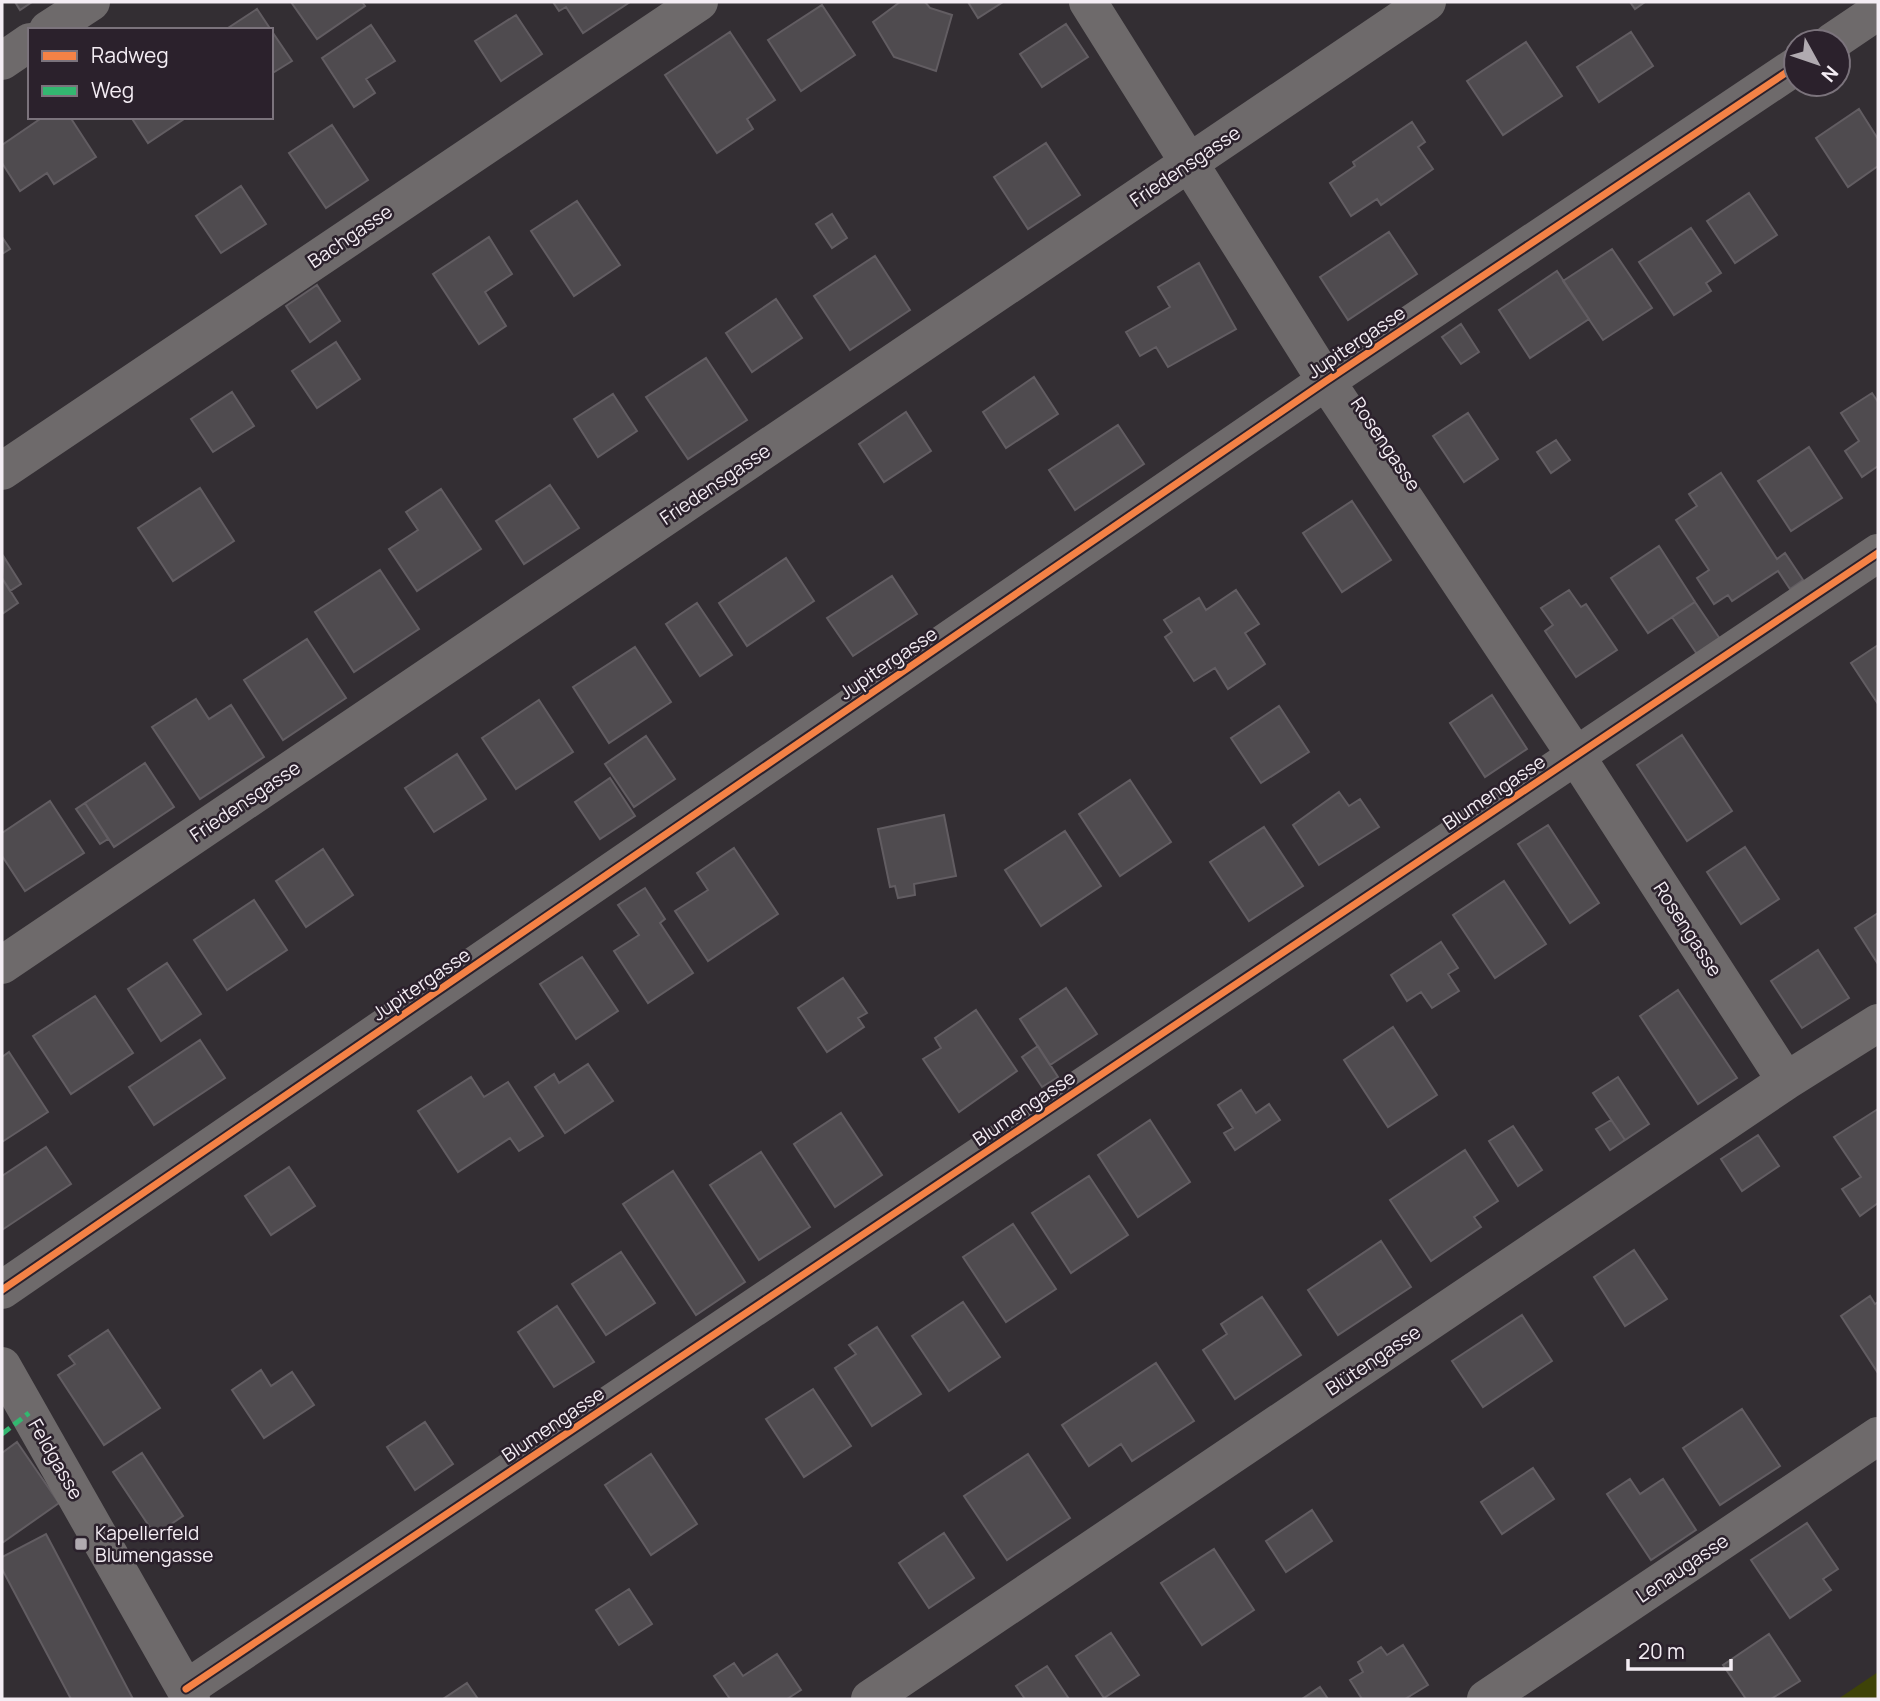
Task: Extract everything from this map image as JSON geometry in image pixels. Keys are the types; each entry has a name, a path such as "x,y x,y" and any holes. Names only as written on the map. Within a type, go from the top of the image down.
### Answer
{"street":[{"path":"51,28 90,2"},
{"name":"Bachgasse","path":"2,471 699,2"},
{"name":"Rosengasse","path":"1088,2 1326,381 1576,756 1786,1081"},
{"name":"Friedensgasse","path":"2,965 1427,2"},
{"path":"1852,29 1878,11"},
{"path":"2,61 28,43"},
{"name":"Jupitergasse","path":"2,1290 1326,381 1782,75"},
{"name":"Blumengasse","path":"189,1694 1878,553"},
{"name":"Blütengasse","path":"870,1699 1786,1081 1878,1023"},
{"name":"Feldgasse","path":"2,1366 189,1694"},
{"name":"Lenaugasse","path":"1486,1699 1878,1436"}],"green space":[{"path":"1878,1672 1878,1699 1838,1699"}],"building":[{"path":"15,2 32,2 20,10"},
{"path":"291,2 362,2 365,6 317,39"},
{"path":"553,2 630,2 583,33 566,7 559,11"},
{"path":"900,2 925,2 930,8 952,15 936,71 894,57 873,22"},
{"path":"968,2 1003,2 978,18"},
{"path":"1630,2 1645,2 1635,9"},
{"path":"822,5 855,55 801,91 768,40"},
{"path":"257,9 270,28 228,28"},
{"path":"516,15 542,54 501,81 475,41"},
{"path":"1066,24 1088,57 1042,87 1020,54"},
{"path":"371,25 395,61 366,79 375,93 354,107 322,58"},
{"path":"730,32 775,100 747,119 753,129 717,153 665,75"},
{"path":"1631,32 1653,66 1599,102 1577,67"},
{"path":"273,33 292,61 273,73"},
{"path":"1526,42 1562,96 1503,135 1467,81"},
{"path":"1859,109 1878,139 1878,166 1848,187 1816,138"},
{"path":"40,119 71,119 96,157 54,184 47,173 20,191 2,163 2,145"},
{"path":"132,119 184,119 148,143"},
{"path":"1412,122 1425,142 1418,147 1433,169 1381,205 1377,199 1351,216 1330,183 1355,166 1353,162"},
{"path":"332,125 368,180 326,208 289,153"},
{"path":"1046,143 1080,195 1028,229 994,177"},
{"path":"241,186 266,224 221,253 196,216"},
{"path":"1749,193 1777,235 1735,263 1707,221"},
{"path":"577,201 620,265 574,296 531,231"},
{"path":"832,214 847,238 832,248 816,224"},
{"path":"1691,228 1721,273 1706,283 1711,291 1674,315 1639,262"},
{"path":"1389,232 1417,274 1348,320 1320,277"},
{"path":"2,237 10,249 2,254"},
{"path":"489,237 512,274 485,292 506,326 479,344 433,274"},
{"path":"1612,249 1652,308 1603,340 1563,281"},
{"path":"875,256 910,310 850,350 814,296"},
{"path":"1199,263 1236,329 1168,367 1156,347 1140,356 1126,332 1170,307 1158,287"},
{"path":"1557,271 1589,319 1530,358 1499,310"},
{"path":"317,285 340,321 310,342 286,306"},
{"path":"776,299 802,338 752,372 726,333"},
{"path":"1461,324 1479,352 1461,364 1442,337"},
{"path":"336,342 360,379 317,408 292,371"},
{"path":"706,358 747,420 688,459 646,397"},
{"path":"1034,377 1058,414 1006,448 983,412"},
{"path":"232,392 254,426 213,452 191,419"},
{"path":"1872,393 1878,402 1878,466 1862,477 1845,451 1859,441 1841,413"},
{"path":"613,394 637,431 598,457 574,419"},
{"path":"906,412 931,451 884,482 859,444"},
{"path":"1468,413 1498,459 1464,482 1433,436"},
{"path":"1118,425 1144,464 1075,510 1049,470"},
{"path":"1556,440 1570,460 1551,473 1537,452"},
{"path":"1809,447 1842,498 1791,531 1758,481"},
{"path":"1721,473 1777,559 1785,553 1803,580 1790,589 1778,571 1732,601 1728,595 1714,604 1697,578 1709,570 1676,520 1697,506 1689,494"},
{"path":"550,485 579,528 524,564 496,521"},
{"path":"200,488 234,541 173,581 138,528"},
{"path":"441,489 481,549 417,591 389,549 418,530 406,512"},
{"path":"1352,501 1391,560 1342,592 1303,533"},
{"path":"1659,546 1695,602 1648,633 1611,578"},
{"path":"4,557 21,584 10,591 2,578"},
{"path":"786,558 814,601 747,646 719,603"},
{"path":"380,570 419,629 354,672 315,612"},
{"path":"892,576 917,614 853,656 827,618"},
{"path":"2,578 18,603 2,614"},
{"path":"1236,590 1259,624 1245,633 1265,664 1228,689 1215,668 1194,681 1165,637 1172,632 1164,620 1199,598 1206,610"},
{"path":"1569,590 1581,607 1586,604 1617,650 1576,677 1545,631 1553,625 1541,608"},
{"path":"1695,602 1720,639 1697,654 1672,617"},
{"path":"697,603 732,655 700,676 666,624"},
{"path":"307,639 346,698 283,740 244,680"},
{"path":"1878,645 1878,704 1851,663"},
{"path":"635,647 671,702 609,743 573,687"},
{"path":"1492,695 1527,749 1485,777 1450,723"},
{"path":"196,699 209,719 231,705 264,757 200,799 152,727"},
{"path":"539,700 573,752 516,789 482,738"},
{"path":"1279,706 1309,752 1261,783 1231,738"},
{"path":"1682,735 1732,811 1687,841 1637,765"},
{"path":"646,736 675,779 634,807 605,764"},
{"path":"457,754 486,799 434,832 405,788"},
{"path":"145,763 174,807 114,847 85,803"},
{"path":"610,778 635,816 600,839 575,802"},
{"path":"1130,780 1171,842 1120,876 1079,814"},
{"path":"1339,792 1349,806 1360,799 1379,827 1319,865 1293,825"},
{"path":"50,801 84,853 25,891 2,856 2,833"},
{"path":"85,803 108,839 100,844 76,809"},
{"path":"944,815 956,876 914,884 915,895 898,898 895,886 890,887 878,829"},
{"path":"1548,825 1599,903 1570,923 1518,844"},
{"path":"1264,827 1303,886 1249,921 1210,862"},
{"path":"1065,831 1101,886 1041,926 1005,870"},
{"path":"1745,847 1779,899 1741,924 1707,872"},
{"path":"734,848 778,914 708,961 675,911 708,890 697,873"},
{"path":"323,849 353,895 306,927 276,881"},
{"path":"1504,881 1546,944 1495,978 1453,915"},
{"path":"645,888 665,919 660,923 693,973 648,1003 614,951 639,935 618,905"},
{"path":"254,900 287,950 227,990 194,940"},
{"path":"1878,913 1878,964 1855,928"},
{"path":"1441,942 1458,968 1448,974 1459,991 1432,1008 1421,992 1407,1001 1391,975"},
{"path":"1818,950 1849,998 1802,1028 1771,981"},
{"path":"582,957 618,1011 576,1039 540,984"},
{"path":"167,963 201,1014 161,1041 128,989"},
{"path":"843,978 867,1013 858,1018 864,1027 827,1052 798,1008"},
{"path":"1066,988 1097,1034 1050,1065 1020,1019"},
{"path":"1678,990 1737,1078 1698,1104 1640,1016"},
{"path":"95,996 133,1053 71,1094 33,1036"},
{"path":"976,1010 1017,1071 959,1112 923,1059 941,1048 935,1038"},
{"path":"1393,1027 1437,1095 1388,1127 1344,1060"},
{"path":"200,1040 225,1078 154,1125 129,1087"},
{"path":"1038,1046 1058,1077 1042,1087 1022,1057"},
{"path":"9,1052 48,1112 2,1142 2,1057"},
{"path":"588,1064 613,1101 565,1133 535,1087 554,1074 559,1083"},
{"path":"471,1077 484,1097 508,1082 543,1136 519,1151 510,1138 458,1172 418,1111"},
{"path":"1618,1077 1649,1124 1625,1140 1593,1093"},
{"path":"1241,1090 1256,1113 1269,1104 1280,1120 1235,1150 1224,1133 1233,1128 1218,1105"},
{"path":"1878,1109 1878,1203 1860,1216 1842,1189 1861,1177 1834,1137"},
{"path":"841,1113 882,1175 835,1207 794,1144"},
{"path":"1150,1120 1190,1182 1138,1217 1098,1155"},
{"path":"1611,1120 1625,1140 1610,1150 1596,1129"},
{"path":"1513,1126 1542,1170 1518,1186 1489,1141"},
{"path":"1758,1135 1779,1166 1742,1191 1721,1159"},
{"path":"46,1147 71,1184 2,1230 2,1176"},
{"path":"1465,1150 1498,1201 1474,1217 1481,1227 1431,1261 1390,1200"},
{"path":"761,1152 810,1227 759,1260 710,1185"},
{"path":"289,1167 315,1206 271,1235 245,1196"},
{"path":"673,1171 745,1282 696,1315 623,1204"},
{"path":"1089,1176 1128,1235 1071,1273 1032,1213"},
{"path":"1013,1224 1056,1289 1006,1322 963,1257"},
{"path":"1381,1241 1411,1287 1338,1335 1308,1290"},
{"path":"1634,1250 1667,1299 1625,1326 1594,1277"},
{"path":"621,1252 655,1303 606,1335 572,1284"},
{"path":"1870,1296 1875,1304 1878,1302 1878,1373 1841,1316"},
{"path":"1262,1297 1301,1355 1235,1399 1203,1350 1227,1334 1221,1324"},
{"path":"963,1302 1000,1357 949,1391 912,1336"},
{"path":"557,1306 594,1362 554,1387 518,1332"},
{"path":"1522,1315 1552,1361 1483,1407 1452,1361"},
{"path":"877,1327 921,1394 872,1426 835,1368 856,1354 849,1345"},
{"path":"108,1330 160,1408 104,1445 58,1375 75,1364 69,1356"},
{"path":"1156,1363 1194,1421 1132,1461 1121,1444 1089,1466 1062,1425"},
{"path":"261,1370 271,1386 292,1372 314,1405 264,1438 232,1390"},
{"path":"813,1389 851,1446 804,1477 766,1419"},
{"path":"1742,1409 1780,1466 1720,1505 1683,1448"},
{"path":"425,1422 453,1464 415,1490 387,1447"},
{"path":"17,1442 59,1503 2,1543 2,1453"},
{"path":"142,1453 183,1516 155,1535 113,1472"},
{"path":"651,1454 697,1524 651,1555 605,1485"},
{"path":"1028,1454 1070,1518 1007,1560 964,1496"},
{"path":"1533,1468 1554,1499 1502,1534 1481,1502"},
{"path":"1630,1479 1640,1494 1663,1479 1696,1530 1651,1560 1607,1494"},
{"path":"1312,1510 1332,1541 1286,1572 1266,1541"},
{"path":"1807,1523 1838,1569 1823,1579 1831,1590 1790,1618 1751,1560"},
{"path":"944,1533 974,1578 929,1608 899,1563"},
{"path":"46,1534 133,1699 71,1699 2,1569 2,1557"},
{"path":"1214,1549 1254,1610 1202,1645 1161,1583"},
{"path":"629,1589 652,1624 619,1645 596,1610"},
{"path":"1111,1633 1139,1675 1104,1698 1076,1656"},
{"path":"1769,1634 1800,1681 1771,1699 1746,1699 1723,1665"},
{"path":"1403,1645 1428,1685 1405,1699 1362,1699 1350,1680 1363,1672 1358,1662 1381,1647 1387,1655"},
{"path":"777,1654 801,1690 787,1699 730,1699 714,1676 734,1663 743,1676"},
{"path":"1047,1666 1069,1699 1025,1699 1016,1686"},
{"path":"467,1683 478,1699 443,1699"},
{"path":"1320,1687 1328,1699 1302,1699"}],"marked path":[{"path":"2,1434 29,1413"}],"cycle path":[{"path":"2,1290 1326,381 1782,75"},
{"path":"186,1689 1878,553"}],"place":[{"name":"Kapellerfeld Blumengasse","path":"81,1544"}]}
